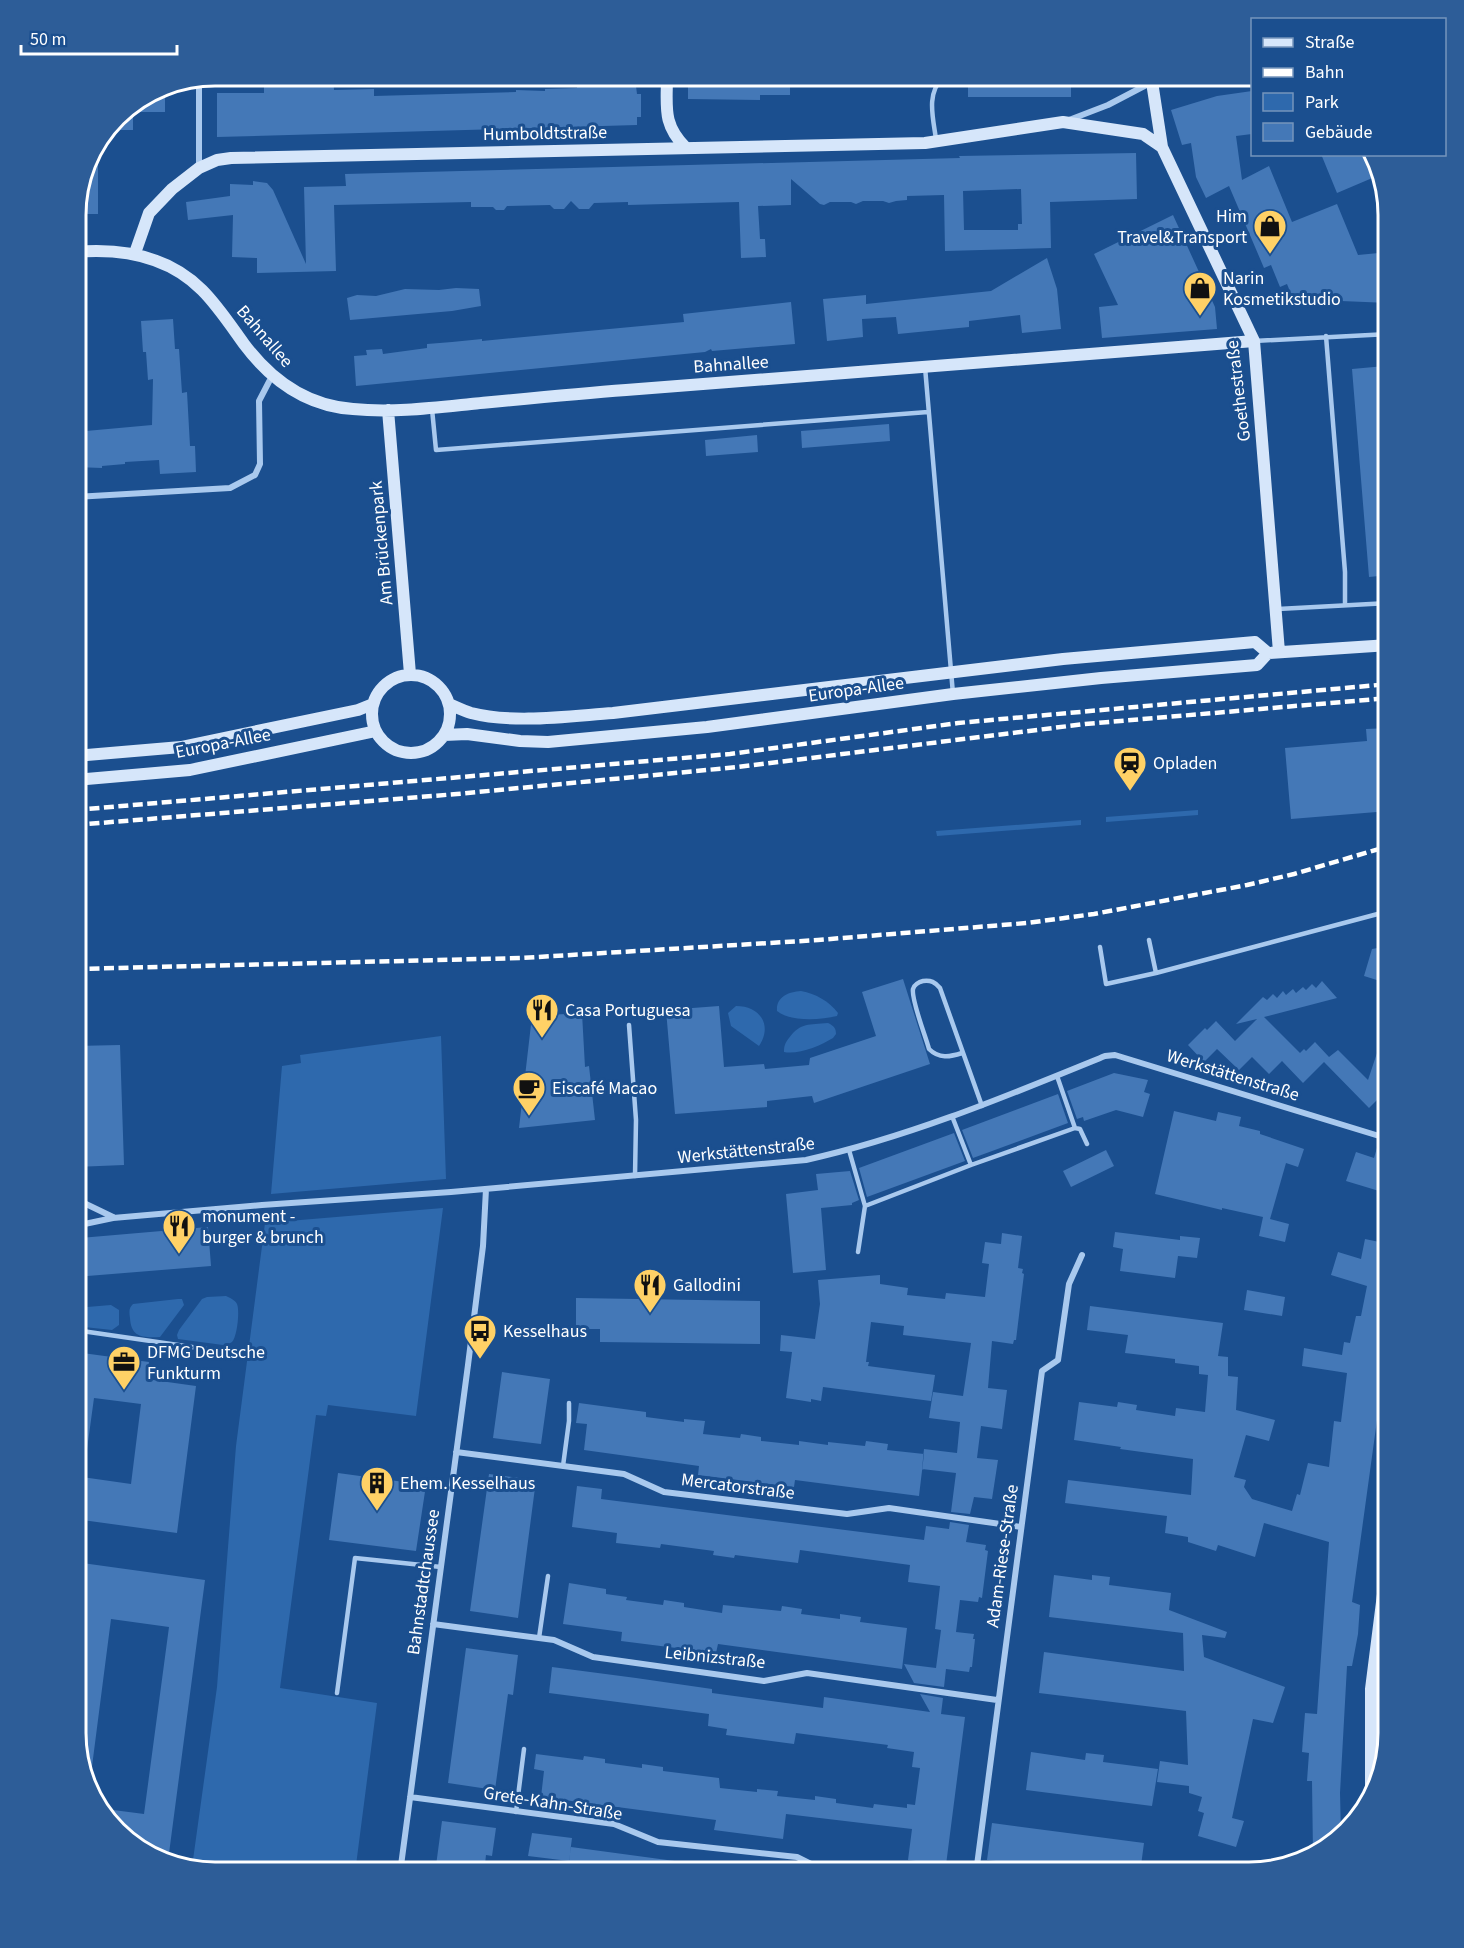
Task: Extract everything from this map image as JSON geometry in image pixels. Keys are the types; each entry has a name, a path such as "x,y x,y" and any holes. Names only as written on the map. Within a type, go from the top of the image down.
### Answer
{"street":[{"path":"667,85 669,124 673,135 686,148"},
{"name":"Humboldtstraße","path":"135,254 148,213 172,189 199,168 217,160 936,141 1063,122 1108,105 1139,86"},
{"name":"Goethestraße","path":"1151,86 1162,147 1254,341 1276,609 1274,653"},
{"path":"199,87 199,168"},
{"name":"Humboldtstraße","path":"1063,122 1143,134 1162,147"},
{"path":"86,251 99,250 135,254"},
{"name":"Bahnallee","path":"135,254 170,267 201,288 246,347 272,376 303,397 324,405 354,410 432,408 579,393 1254,341"},
{"path":"86,496 230,488 255,475 260,464 259,401 272,376"},
{"name":"Am Brückenpark","path":"388,410 410,674"},
{"name":"Europa-Allee","path":"449,704 471,713 542,718 613,713 1063,659 1255,642 1274,653"},
{"name":"Europa-Allee","path":"444,735 467,734 548,742 707,727 953,694 1101,678 1257,665 1274,653 1378,646"},
{"path":"410,674 433,681 442,690 449,704 449,724 444,735 428,749 405,752 395,749 385,743 376,731 372,715 373,704 386,683 397,677 410,674"},
{"name":"Europa-Allee","path":"86,755 181,747 358,710 373,704"},
{"name":"Europa-Allee","path":"86,779 190,770 376,731"},
{"name":"Werkstättenstraße","path":"85,1224 113,1218 262,1204 771,1165 806,1160 849,1150 982,1106 1105,1056 1115,1055 1378,1136"},
{"name":"Bahnstadtchaussee","path":"401,1862 483,1246 486,1188"},
{"path":"85,1204 113,1218"},
{"name":"Adam-Riese-Straße","path":"977,1862 1042,1371 1058,1360 1069,1284 1082,1255"},
{"name":"Mercatorstraße","path":"456,1452 624,1474 664,1492 847,1515 889,1508 1021,1527"},
{"name":"Leibnizstraße","path":"433,1624 554,1640 593,1657 604,1659 764,1680 807,1674 998,1701"},
{"path":"1371,1777 1371,1689 1378,1634"},
{"name":"Grete-Kahn-Straße","path":"410,1797 614,1824 658,1842 797,1857 807,1862"}],"lane":[{"path":"934,86 932,107 936,141"},
{"name":"Bahnallee","path":"1254,341 1378,334"},
{"path":"1326,336 1345,572 1345,605"},
{"path":"925,368 953,694"},
{"path":"432,408 436,450 928,412"},
{"path":"1276,609 1378,604"},
{"path":"1100,947 1106,984 1378,914"},
{"path":"1149,940 1155,973"},
{"path":"962,1053 942,1056 929,1049 914,999 913,989 916,984 929,981 935,982 940,988 982,1106"},
{"path":"629,1025 636,1120 635,1176"},
{"path":"1057,1076 1075,1128"},
{"path":"952,1116 971,1165"},
{"path":"865,1206 1075,1128 1080,1129 1087,1144"},
{"path":"849,1150 865,1206 858,1252"},
{"path":"85,1331 240,1354"},
{"path":"563,1466 569,1403"},
{"path":"337,1693 356,1558 441,1568"},
{"path":"539,1638 548,1576"},
{"path":"516,1812 524,1749"}],"green space":[{"path":"1198,810 1198,815 1106,822 1106,817"},
{"path":"1081,820 1081,825 937,836 936,831"},
{"path":"801,991 817,996 826,1002 838,1013 837,1016 814,1019 798,1018 783,1015 777,1011 778,1002 784,996"},
{"path":"736,1006 752,1009 762,1018 765,1031 759,1046 731,1026 728,1013"},
{"path":"828,1023 836,1030 833,1038 809,1049 784,1052 787,1041 797,1029 806,1025"},
{"path":"441,1036 446,1179 271,1194 282,1066 301,1063 300,1055"},
{"path":"443,1208 416,1416 328,1405 326,1416 316,1415 280,1688 377,1703 356,1862 193,1860 217,1687 236,1446 265,1223"},
{"path":"226,1296 235,1301 238,1307 237,1330 232,1342 223,1345 178,1339 179,1330 202,1299"},
{"path":"182,1299 184,1305 160,1337 148,1337 135,1333 129,1312 133,1304"},
{"path":"111,1305 119,1310 119,1325 112,1330 85,1327 85,1307"}],"building":[{"path":"264,85 334,85 334,90 374,89 374,96 516,92 516,90 545,91 545,89 577,88 577,85 628,85 636,86 637,94 641,94 641,117 637,117 637,125 217,137 217,93 264,93"},
{"path":"688,85 790,86 790,95 760,95 760,100 688,99"},
{"path":"968,86 1071,86 1071,97 968,97"},
{"path":"1251,91 1251,134 1236,136 1242,180 1269,166 1292,222 1337,204 1358,255 1378,253 1378,303 1293,299 1287,284 1280,287 1271,265 1264,268 1229,186 1206,198 1196,177 1191,143 1182,145 1171,110 1217,96"},
{"path":"165,96 165,112 137,112"},
{"path":"133,115 133,130 118,130"},
{"path":"1136,153 1137,199 1050,202 1051,248 945,251 944,195 907,196 907,200 889,203 883,201 863,201 856,204 830,202 824,205 791,179 791,205 758,206 760,239 765,239 766,257 741,258 739,202 628,205 628,202 594,203 589,209 579,209 571,201 564,209 554,209 550,205 507,206 504,210 496,210 493,207 471,207 471,202 334,205 336,271 257,273 257,258 232,257 233,215 188,220 186,202 230,196 230,184 253,185 253,181 267,183 273,190 306,264 304,187 346,186 345,174 960,158 959,156","holes":["1021,189 1022,224 1018,224 1018,230 964,230 963,191"]},
{"path":"1322,156 1364,156 1373,178 1337,193"},
{"path":"98,160 98,214 86,214 90,181"},
{"path":"1173,215 1215,307 1217,329 1102,338 1099,307 1118,305 1094,254"},
{"path":"1047,258 1057,289 1061,329 1022,333 1020,315 969,321 969,327 898,334 896,317 862,319 863,337 827,341 823,299 866,295 866,304 991,291"},
{"path":"405,289 479,289 481,306 452,311 350,320 347,298 357,295 376,296"},
{"path":"791,302 795,344 712,351 711,349 705,352 356,386 354,356 367,355 366,350 382,349 383,354 427,348 427,344 684,322 683,314"},
{"path":"173,319 175,349 179,349 182,393 187,392 190,446 195,446 196,472 160,474 159,460 125,462 125,464 102,466 102,468 86,467 86,431 152,425 153,379 148,380 141,321"},
{"path":"1378,367 1378,576 1369,577 1352,369"},
{"path":"889,424 890,441 802,448 801,431"},
{"path":"757,435 758,452 706,456 705,440"},
{"path":"1378,728 1378,812 1291,819 1285,748 1367,741 1366,729"},
{"path":"1378,948 1378,980 1364,976 1372,949"},
{"path":"903,979 930,1064 814,1103 812,1096 767,1101 767,1107 675,1114 666,1010 719,1006 724,1067 764,1064 765,1069 809,1065 810,1058 876,1036 862,992"},
{"path":"1322,981 1337,998 1264,1017 1300,1053 1304,1049 1306,1051 1315,1042 1329,1057 1338,1050 1368,1080 1378,1050 1378,1099 1369,1108 1324,1062 1303,1083 1282,1061 1269,1074 1252,1057 1239,1070 1217,1049 1204,1062 1188,1045 1205,1028 1207,1030 1216,1021 1235,1041 1257,1019 1236,1024 1263,997 1267,1000 1273,994 1277,998 1283,991 1286,995 1293,989 1296,993 1303,987 1306,990 1312,984 1316,988"},
{"path":"582,1013 585,1067 589,1066 595,1120 519,1128 532,1016"},
{"path":"120,1045 124,1165 85,1167 85,1046"},
{"path":"1114,1073 1148,1080 1144,1092 1150,1094 1143,1117 1116,1110 1084,1121 1083,1117 1077,1119 1067,1091"},
{"path":"1058,1094 1068,1123 973,1158 962,1130"},
{"path":"1174,1111 1216,1121 1218,1112 1241,1117 1239,1126 1260,1131 1260,1134 1304,1149 1298,1167 1286,1163 1270,1219 1289,1224 1285,1242 1259,1236 1263,1217 1155,1194"},
{"path":"954,1133 965,1161 867,1197 859,1168"},
{"path":"1378,1144 1378,1191 1346,1181 1356,1152 1374,1158"},
{"path":"1106,1150 1114,1166 1071,1187 1063,1171"},
{"path":"850,1171 859,1200 852,1205 821,1208 826,1270 793,1273 786,1194 818,1190 816,1174"},
{"path":"208,1227 211,1266 85,1276 85,1238"},
{"path":"1115,1232 1180,1240 1180,1236 1200,1238 1197,1258 1178,1256 1175,1278 1120,1271 1123,1249 1113,1247"},
{"path":"1002,1233 1022,1236 1018,1268 1023,1269 1024,1274 1016,1340 1013,1344 992,1341 988,1388 1007,1390 1002,1429 981,1426 977,1458 998,1460 992,1499 974,1497 970,1514 951,1512 956,1473 922,1469 924,1449 957,1453 960,1422 929,1418 933,1392 963,1396 971,1343 903,1335 904,1326 871,1322 866,1362 869,1362 868,1366 935,1375 931,1401 823,1387 821,1401 811,1399 811,1402 786,1398 792,1352 780,1351 781,1335 815,1339 820,1304 818,1280 880,1275 880,1284 908,1288 907,1295 945,1299 946,1293 985,1297 989,1264 982,1263 985,1242 1001,1244"},
{"path":"1365,1239 1378,1242 1378,1413 1352,1602 1360,1605 1352,1666 1347,1666 1340,1793 1341,1825 1313,1845 1312,1781 1307,1781 1309,1753 1302,1752 1305,1713 1317,1714 1329,1542 1264,1523 1255,1557 1218,1545 1216,1551 1188,1542 1188,1537 1165,1533 1167,1516 1065,1503 1068,1480 1191,1495 1193,1459 1074,1440 1079,1402 1117,1407 1118,1402 1137,1405 1136,1410 1175,1416 1176,1408 1205,1412 1208,1375 1199,1374 1199,1366 1175,1363 1175,1359 1125,1353 1128,1335 1087,1330 1090,1306 1223,1323 1218,1356 1228,1357 1228,1376 1238,1377 1236,1410 1275,1420 1269,1441 1246,1435 1234,1477 1246,1480 1244,1487 1252,1499 1292,1511 1297,1494 1300,1495 1308,1463 1329,1467 1334,1421 1341,1422 1347,1373 1302,1366 1304,1348 1342,1355 1344,1342 1350,1343 1356,1316 1361,1316 1367,1286 1331,1275 1338,1252 1361,1259"},
{"path":"1247,1290 1285,1297 1282,1316 1244,1310"},
{"path":"576,1298 760,1301 760,1344 600,1342 600,1329 576,1329"},
{"path":"85,1353 149,1362 146,1379 196,1386 177,1533 85,1520 85,1477 131,1484 141,1404 94,1398 85,1463"},
{"path":"502,1372 550,1379 541,1444 493,1438"},
{"path":"579,1403 646,1412 646,1417 684,1422 684,1419 705,1421 703,1434 740,1438 741,1434 761,1437 761,1441 799,1445 799,1441 828,1445 828,1442 865,1446 866,1441 888,1444 887,1450 924,1454 919,1496 795,1480 794,1487 698,1475 699,1466 584,1450 587,1424 576,1423"},
{"name":"Ehem. Kesselhaus","path":"338,1473 426,1485 416,1551 329,1540"},
{"path":"489,1474 536,1480 518,1618 470,1611"},
{"path":"577,1486 602,1489 601,1499 924,1540 926,1526 949,1529 950,1522 969,1525 966,1542 986,1545 985,1550 988,1551 982,1598 979,1597 978,1602 960,1600 956,1632 974,1634 972,1667 969,1672 946,1669 944,1687 914,1683 904,1664 936,1668 941,1630 935,1629 940,1586 908,1582 910,1565 800,1550 798,1563 735,1555 734,1558 713,1555 714,1551 661,1544 660,1548 616,1543 617,1533 572,1527"},
{"path":"85,1563 205,1580 169,1854 143,1841 111,1810 144,1814 169,1627 111,1619 91,1772 85,1733"},
{"path":"1054,1575 1092,1580 1092,1575 1110,1577 1109,1585 1171,1593 1169,1610 1227,1632 1225,1638 1202,1635 1204,1657 1285,1687 1273,1723 1253,1719 1232,1818 1244,1821 1236,1847 1198,1836 1204,1813 1198,1811 1202,1797 1189,1793 1189,1786 1157,1782 1160,1761 1188,1765 1186,1711 1039,1693 1044,1652 1184,1671 1183,1633 1049,1617"},
{"path":"569,1583 606,1589 606,1594 627,1597 626,1600 663,1605 664,1600 684,1603 684,1607 722,1613 723,1605 781,1611 782,1606 802,1609 801,1614 840,1619 840,1614 861,1617 860,1622 907,1628 902,1669 718,1644 716,1653 621,1641 622,1632 563,1624"},
{"path":"466,1648 518,1655 513,1695 508,1694 495,1790 448,1783"},
{"path":"552,1667 712,1689 712,1693 823,1708 824,1697 930,1712 920,1694 943,1698 941,1714 965,1717 946,1862 908,1860 912,1829 786,1814 783,1839 714,1830 716,1820 541,1797 544,1771 534,1769 536,1754 583,1760 584,1756 605,1759 605,1763 642,1768 642,1764 663,1767 663,1771 719,1778 720,1788 757,1792 757,1789 778,1791 777,1796 815,1800 815,1796 836,1799 836,1803 873,1808 874,1804 907,1808 907,1804 915,1805 920,1768 912,1767 914,1752 887,1748 888,1745 796,1733 794,1744 726,1735 727,1729 708,1726 709,1714 549,1693"},
{"path":"1031,1752 1085,1760 1086,1753 1104,1755 1103,1762 1158,1769 1152,1806 1026,1790"},
{"path":"442,1821 496,1828 492,1856 486,1855 485,1862 436,1862"},
{"path":"992,1823 1144,1843 1141,1862 987,1860"},
{"path":"532,1833 572,1838 569,1861 528,1856"},
{"path":"571,1847 682,1862 569,1862"}],"railway":[{"path":"86,809 730,754 958,723 1378,685"},
{"path":"86,824 457,794 738,767 1085,724 1378,699"},
{"path":"86,969 521,958 818,940 1027,923 1094,914 1247,885 1378,849"}],"place":[{"name":"Him Travel&Transport","path":"1270,255"},
{"name":"Narin Kosmetikstudio","path":"1200,317"},
{"name":"Opladen","path":"1130,792"},
{"name":"Casa Portuguesa","path":"542,1039"},
{"name":"Eiscafé Macao","path":"529,1117"},
{"name":"monument - burger & brunch","path":"179,1255"},
{"name":"Gallodini","path":"650,1314"},
{"name":"Kesselhaus","path":"480,1360"},
{"name":"DFMG Deutsche Funkturm","path":"124,1391"},
{"name":"Ehem. Kesselhaus","path":"377,1512"}]}
